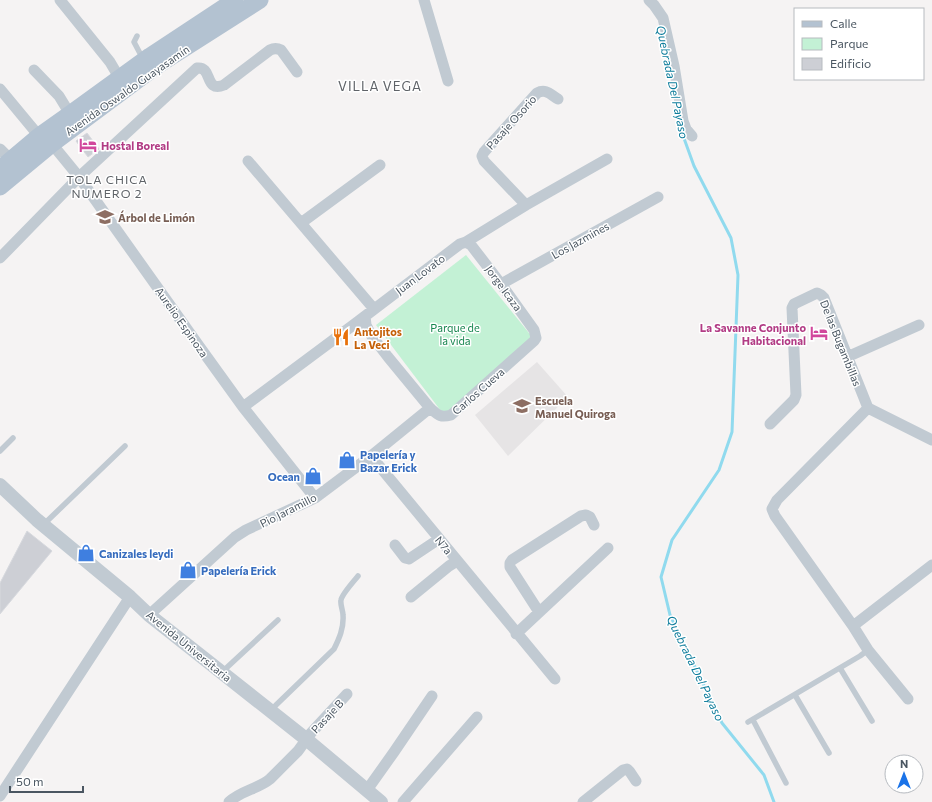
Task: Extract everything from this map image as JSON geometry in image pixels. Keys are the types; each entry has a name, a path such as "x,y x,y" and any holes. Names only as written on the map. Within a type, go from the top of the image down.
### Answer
{"main road":[{"name":"Avenida Oswaldo Guayasamín","path":"0,187 70,114 144,61 235,0"},
{"name":"Avenida Oswaldo Guayasamín","path":"4,160 45,140 260,0"}],"street":[{"path":"60,0 110,62 120,79"},
{"path":"424,0 448,81"},
{"path":"649,0 664,18 674,66 682,121 692,136"},
{"path":"0,258 79,177 197,68 204,68 212,85 215,87 220,87 270,50 278,48 296,72"},
{"path":"34,70 59,96 70,114"},
{"name":"Aurelio Espinoza","path":"0,89 79,177 243,407 315,498"},
{"name":"Pasaje Osorio","path":"526,205 484,161 482,156 537,93 541,90 545,91 558,99"},
{"name":"Juan Lovato","path":"243,407 460,244 466,242 607,158"},
{"path":"248,161 374,309"},
{"path":"301,223 380,164"},
{"name":"Los Jazmines","path":"502,284 658,196"},
{"name":"Jorge Icaza","path":"466,242 471,245 502,284 534,330 536,338"},
{"name":"De las Bugambillas","path":"770,424 794,400 796,395 792,308 794,304 817,293 824,298 868,408"},
{"name":"Carlos Cueva","path":"365,316 366,325 371,335 430,408 440,416 445,417 451,415 536,338"},
{"path":"847,357 919,325"},
{"name":"Pio Jaramillo","path":"149,615 235,537 246,530 315,498 371,456 430,408"},
{"path":"908,699 868,650 853,626 775,516 772,509 777,500 868,408 932,440"},
{"name":"N7a","path":"371,456 555,680"},
{"name":"Avenida Universitaria","path":"0,485 43,525 130,597 149,615 306,739 381,802"},
{"path":"539,612 510,567 510,563 512,560 581,516 586,515 590,517 594,526"},
{"path":"395,545 405,558 409,559 438,539"},
{"path":"516,634 608,548"},
{"path":"410,597 457,561"},
{"path":"853,626 932,565"},
{"path":"0,796 130,597"},
{"name":"Pasaje B","path":"229,802 236,796 266,783 298,751 306,739 347,694"},
{"path":"367,790 432,696"},
{"path":"404,802 477,717"},
{"path":"584,802 623,770 630,772 636,781"}],"lane":[{"path":"137,36 134,42 144,61"},
{"path":"0,451 13,438"},
{"path":"43,525 125,446"},
{"path":"271,711 334,649 343,627 341,599 358,576"},
{"path":"222,672 278,620"},
{"path":"786,783 751,721 868,650"},
{"path":"840,668 872,722"},
{"path":"795,694 829,753"}],"shaded area":[{"name":"Escuela Manuel Quiroga","path":"537,362 568,397 508,456 475,415"}],"green space":[{"name":"Parque de la vida","path":"466,255 533,338 444,415 376,325"}],"building":[{"name":"Hostal Boreal","path":"87,133 99,149 88,157 76,141"},
{"path":"27,531 52,551 0,614 0,583"}],"waterway":[{"name":"Quebrada Del Payaso","path":"681,130 694,166 731,238 738,275 732,432 719,470 672,540 661,577 670,615 722,723 764,775 774,802"}],"place":[{"name":"Hostal Boreal","path":"88,145"},
{"name":"Árbol de Limón","path":"105,217"},
{"name":"La Savanne Conjunto Habitacional","path":"819,333"},
{"name":"Antojitos La Veci","path":"341,337"},
{"name":"Escuela Manuel Quiroga","path":"522,406"},
{"name":"Papelería y Bazar Erick","path":"347,460"},
{"name":"Ocean","path":"313,476"},
{"name":"Canizales leydi","path":"86,553"},
{"name":"Papelería Erick","path":"188,570"}],"district":[{"name":"VILLA VEGA","path":"380,86"},
{"name":"TOLA CHICA NUMERO 2","path":"107,186"}]}
